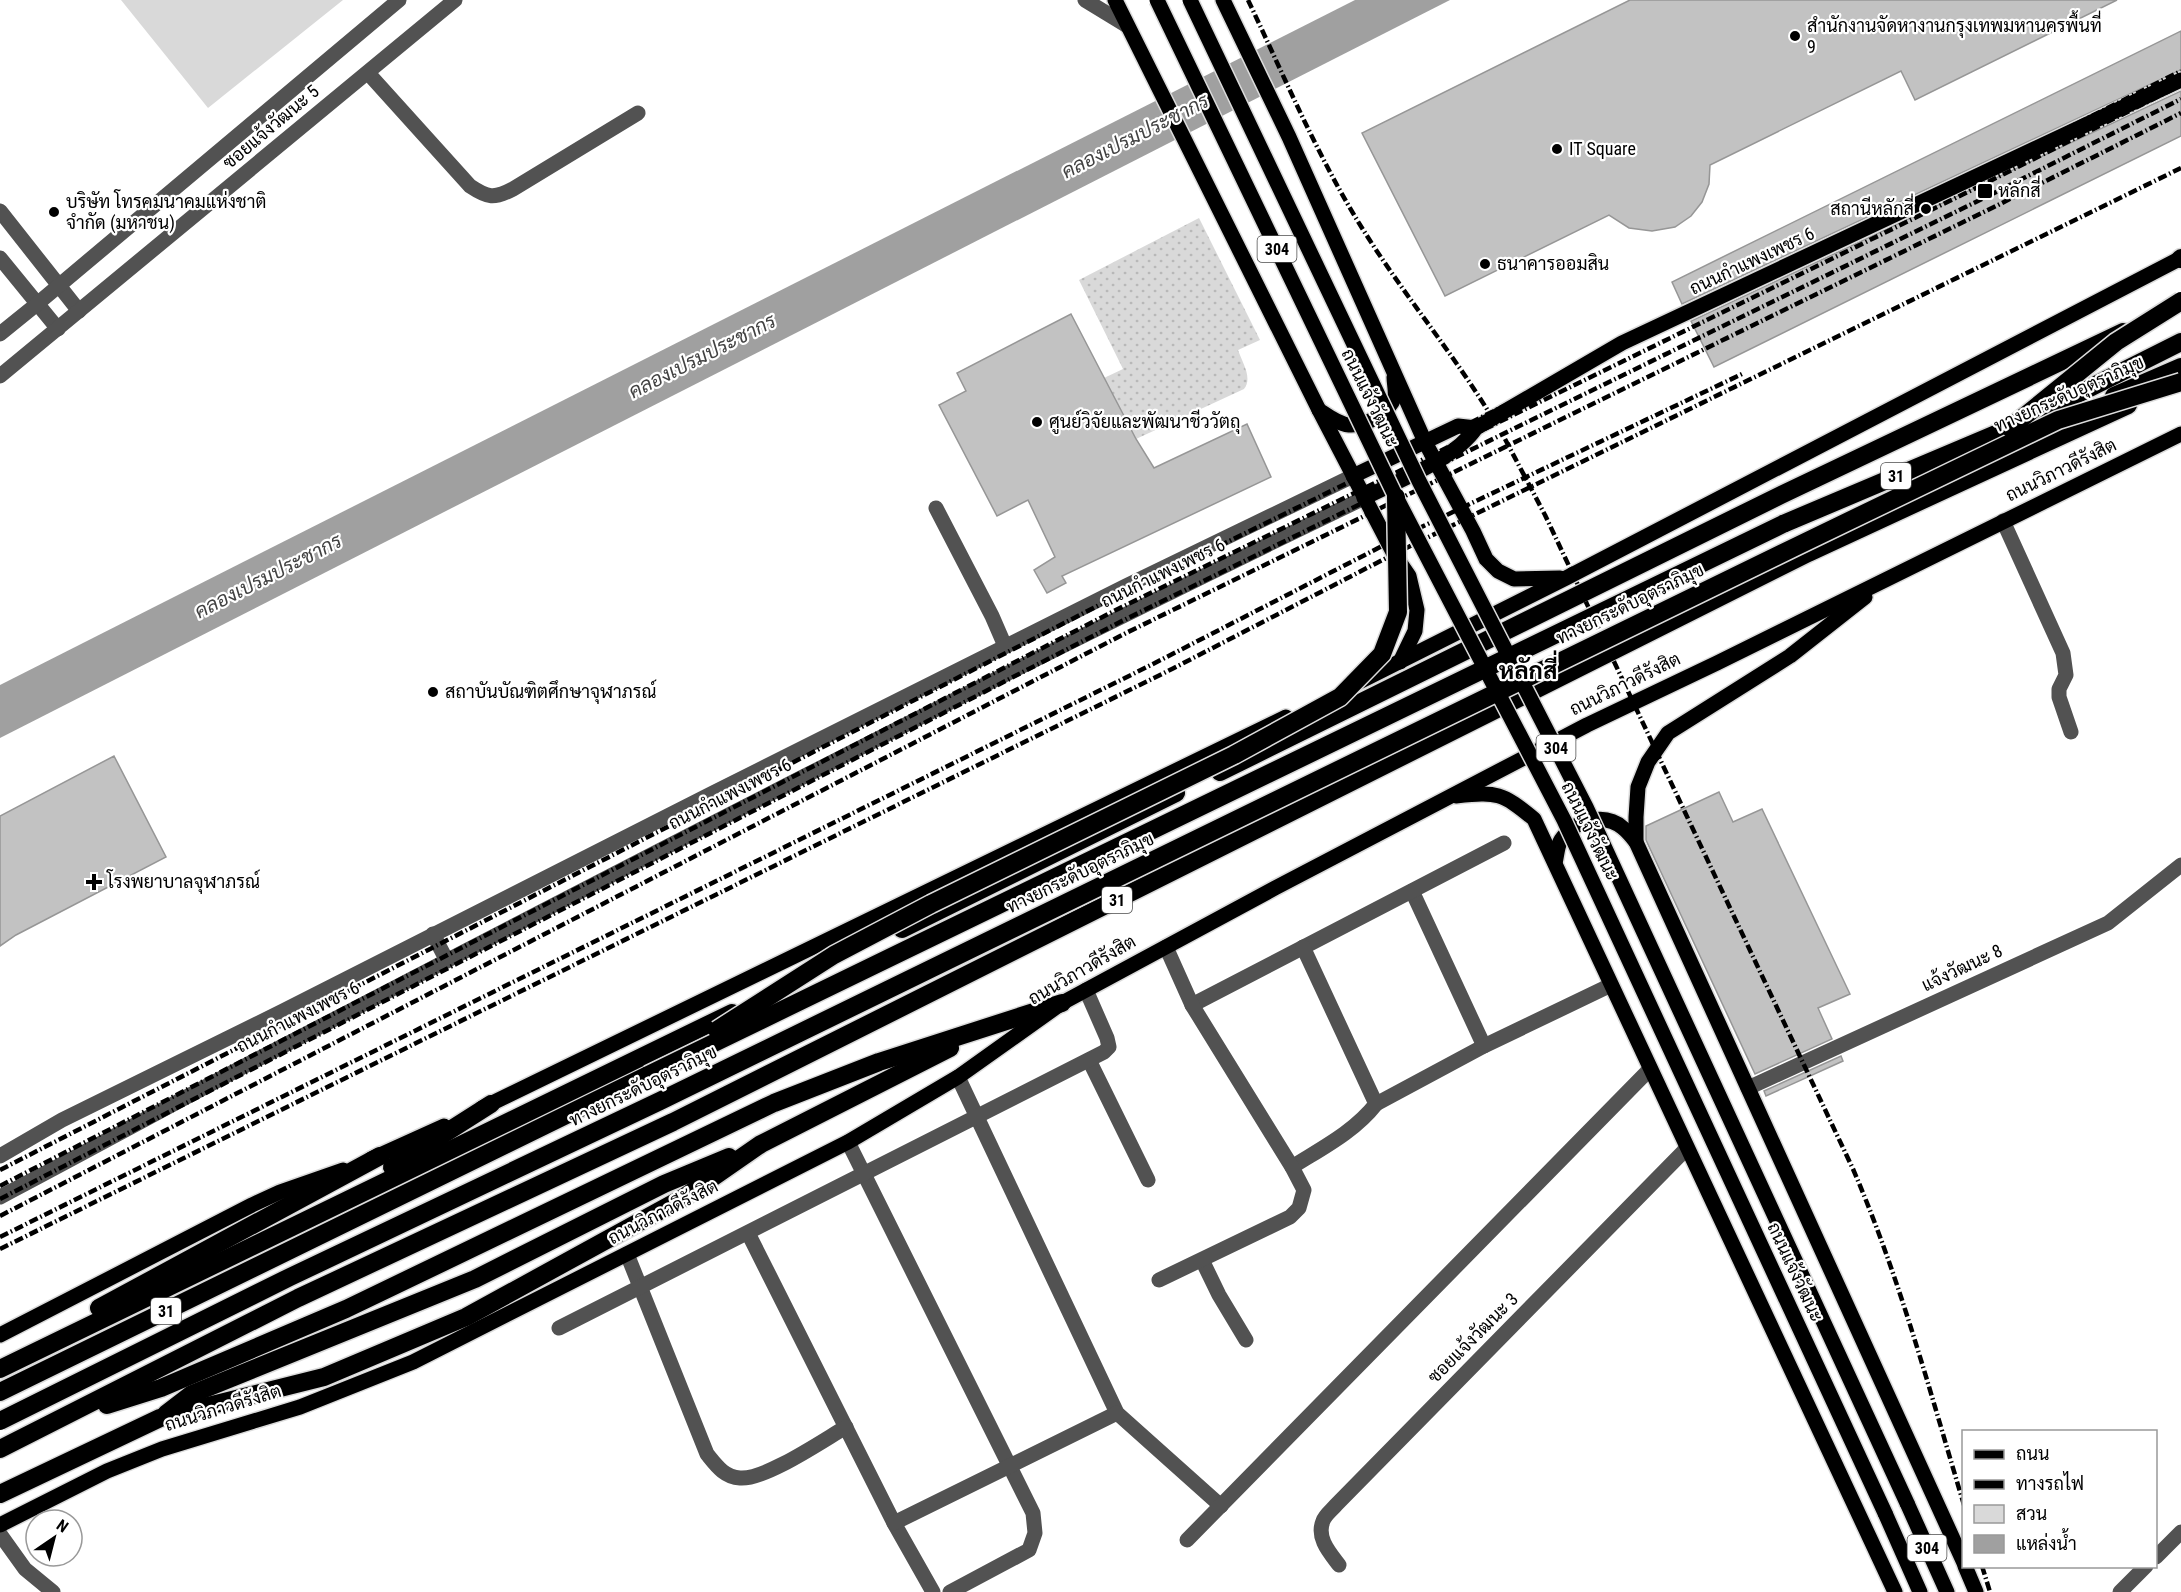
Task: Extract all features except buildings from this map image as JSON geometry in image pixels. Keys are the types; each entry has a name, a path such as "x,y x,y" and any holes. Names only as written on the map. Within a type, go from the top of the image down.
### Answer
{"highway":[{"path":"2010,428 2116,342 2181,302"},
{"name":"31","path":"0,1369 645,1056 1781,495 2181,302"},
{"name":"ทางยกระดับอุตราภิมุข","path":"0,1392 1783,524 2010,428 2181,342"},
{"name":"ทางยกระดับอุตราภิมุข","path":"0,1421 290,1277 660,1101 1786,551 2058,420 2181,367"},
{"path":"2058,420 2181,381"},
{"name":"ถนนวิภาวดีรังสิต","path":"0,1449 298,1298 673,1122 1808,554 2181,381"},
{"path":"648,1075 844,950 931,904 1234,754 1340,697 1382,654 1398,612 1396,497"},
{"path":"54,1422 161,1388 346,1309 774,1103 879,1062 1062,1003"},
{"path":"160,1418 192,1394 475,1279 664,1184 761,1144 925,1062 979,1031"},
{"path":"322,1212 491,1104"},
{"path":"0,1494 160,1418 324,1377 466,1317 683,1198 761,1144"},
{"path":"0,1362 380,1156"}],"main road":[{"path":"1115,0 1318,411 1394,554 1409,576 1417,610 1415,631 1400,662"},
{"name":"ถนนแจ้งวัฒนะ","path":"1157,0 1396,497 1564,820 1920,1592"},
{"name":"ถนนแจ้งวัฒนะ","path":"1190,0 1419,481 1586,807 1947,1592"},
{"name":"ถนนแจ้งวัฒนะ","path":"1223,0 1289,137 1425,442 1486,559 1498,571 1514,579 1566,578"},
{"name":"ถนนกำแพงเพชร 6","path":"1364,498 1436,461 1467,441 1476,428 1622,343 2181,80"},
{"path":"0,1335 252,1205 280,1192 380,1156 491,1104 1400,662 2181,258"},
{"path":"1318,411 1349,425 1372,421 1384,412 1395,396 1394,371"},
{"name":"ถนนกำแพงเพชร 6","path":"1353,477 1458,426 1476,428"},
{"name":"ถนนวิภาวดีรังสิต","path":"0,1525 107,1471 162,1449 300,1407 413,1362 848,1142 958,1077 1062,1003 1449,797 1587,725 2181,434"},
{"name":"ถนนแจ้งวัฒนะ","path":"1890,577 1790,657 1668,733 1648,762 1638,786 1636,842 1962,1561"},
{"path":"1449,797 1492,793 1513,802 1534,819 1895,1592"},
{"path":"1555,863 1560,841 1573,827 1586,821 1609,820 1623,827 1636,842"},
{"name":"ถนนแจ้งวัฒนะ","path":"1965,1568 1976,1592"}],"street":[{"name":"ซอยแจ้งวัฒนะ 5","path":"0,334 399,0"},
{"name":"ซอยแจ้งวัฒนะ 5","path":"0,376 455,0"},
{"path":"1085,0 1126,25"},
{"path":"368,73 470,186 484,195 499,196 513,189 638,113"},
{"path":"0,211 79,311"},
{"path":"0,258 58,329"},
{"name":"ถนนกำแพงเพชร 6","path":"0,1156 62,1120 293,1006 1005,646 1353,477"},
{"name":"ถนนกำแพงเพชร 6","path":"0,1197 447,961 1138,607 1364,498"},
{"path":"936,508 1005,646"},
{"path":"2003,521 2063,653 2066,675 2059,689 2059,697 2071,732"},
{"path":"1192,1005 1504,843"},
{"name":"แจ้งวัฒนะ 8","path":"1748,1088 2108,923 2181,866"},
{"path":"1412,891 1484,1046"},
{"path":"433,934 447,961"},
{"path":"1159,1280 1290,1217 1299,1208 1304,1190 1192,1005 1166,947"},
{"path":"1303,947 1376,1104"},
{"path":"1292,1167 1352,1128 1376,1104 1484,1046 1611,985"},
{"path":"559,1328 1089,1060 1109,1047 1086,990"},
{"path":"1089,1060 1149,1180"},
{"path":"1187,1540 1650,1069"},
{"path":"958,1077 1118,1413 1221,1506"},
{"path":"848,1142 1033,1513 1035,1533 1029,1550 950,1592"},
{"name":"ซอยแจ้งวัฒนะ 3","path":"1339,1565 1325,1546 1322,1536 1323,1521 1336,1505 1687,1148"},
{"path":"748,1233 894,1523 933,1592"},
{"path":"627,1254 707,1454 722,1472 740,1478 764,1474 846,1427"},
{"path":"1202,1260 1219,1295 1246,1340"},
{"path":"894,1523 1118,1413"},
{"path":"2157,1556 2181,1532"},
{"path":"0,1534 25,1569 53,1592"},
{"path":"2120,1592 2144,1568"}],"green space":[{"path":"121,0 343,0 208,108"},
{"path":"1199,218 1260,340 1238,350 1247,375 1244,389 1136,439 1104,378 1123,369 1079,280"}],"water":[{"name":"คลองเปรมประชากร","path":"1355,0 1450,0 0,738 0,685"}],"railway":[{"path":"1248,0 1335,182 1384,262 1493,419"},
{"path":"0,1170 1109,600 1977,174 2181,71"},
{"path":"0,1186 1114,611 2181,85"},
{"path":"0,1199 1120,622 2181,99"},
{"path":"0,1216 1126,633 2181,113"},
{"path":"0,1249 1172,669 1394,554 2181,168"},
{"path":"0,1237 1153,664 1388,543 1742,374"},
{"path":"1505,439 1545,515 1853,1169 1900,1293 1962,1498"},
{"path":"1983,1568 1990,1592"}],"place":[{"name":"สำนักงานจัดหางานกรุงเทพมหานครพื้นที่ 9","path":"1795,36"},
{"name":"IT Square","path":"1557,149"},
{"name":"หลักสี่","path":"1985,191"},
{"name":"สถานีหลักสี่","path":"1926,209"},
{"name":"บริษัท โทรคมนาคมแห่งชาติ จำกัด (มหาชน)","path":"54,212"},
{"name":"ธนาคารออมสิน","path":"1485,264"},
{"name":"ศูนย์วิจัยและพัฒนาชีววัตถุ","path":"1037,422"},
{"name":"สถาบันบัณฑิตศึกษาจุฬาภรณ์","path":"433,692"},
{"name":"โรงพยาบาลจุฬาภรณ์","path":"94,882"}],"district":[{"name":"หลักสี่","path":"1528,671"}]}
